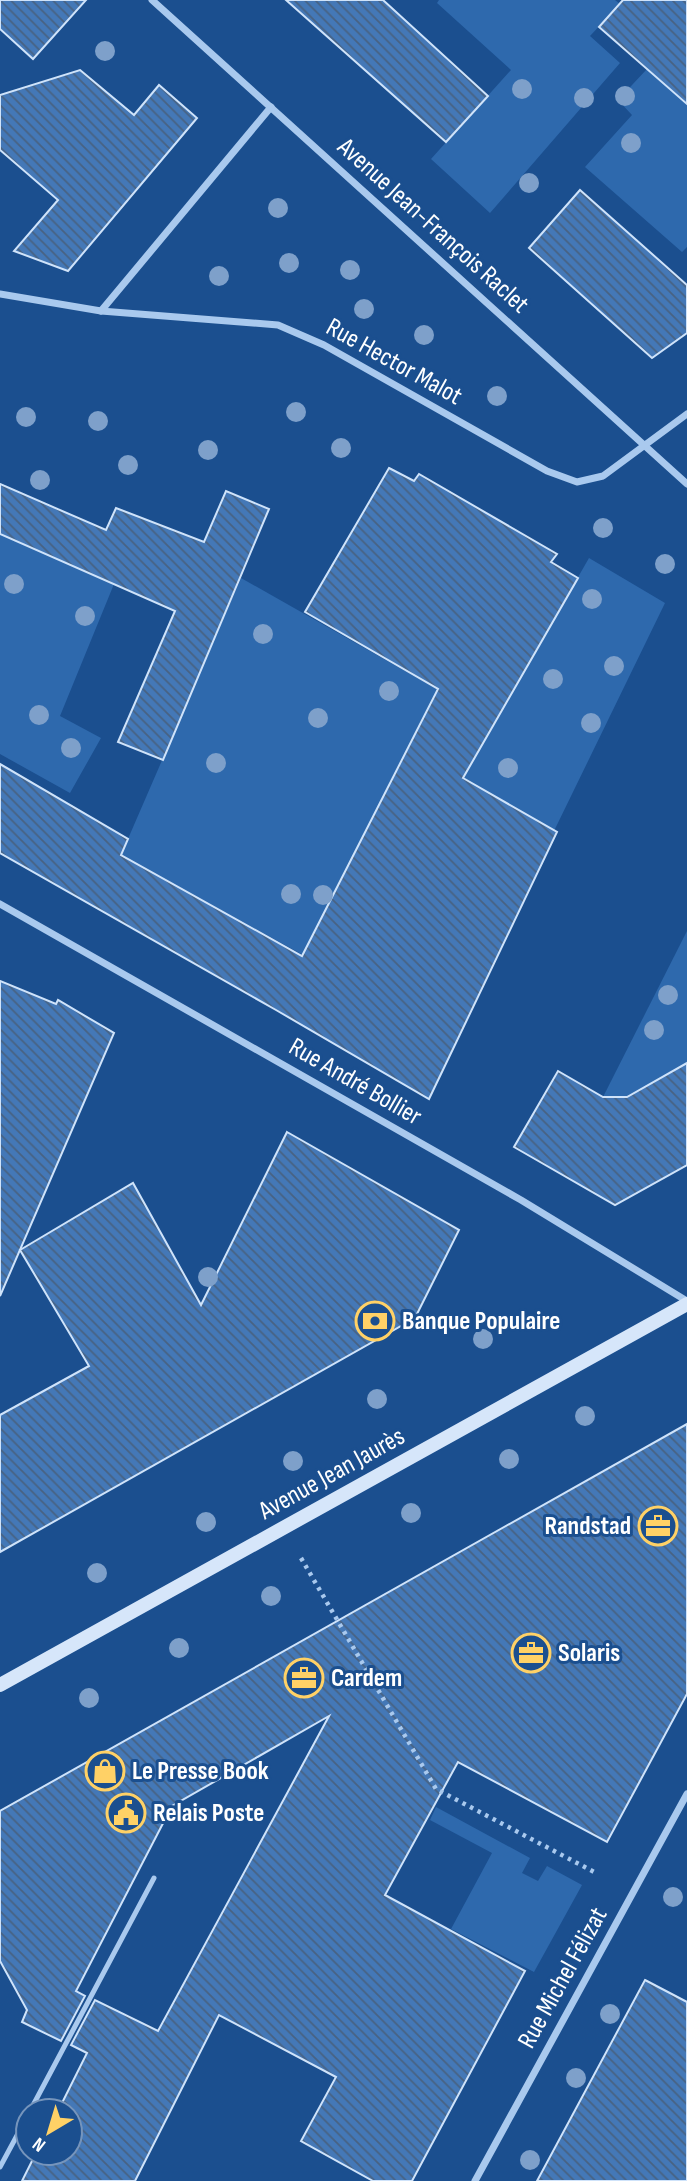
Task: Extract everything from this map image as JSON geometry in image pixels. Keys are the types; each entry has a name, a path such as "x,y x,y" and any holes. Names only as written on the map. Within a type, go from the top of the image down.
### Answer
{"main road":[{"name":"Avenue Jean Jaurès","path":"0,1685 687,1302"}],"street":[{"name":"Avenue Jean-François Raclet","path":"152,0 687,484"},
{"path":"101,311 271,107"},
{"name":"Rue Hector Malot","path":"0,294 101,311 278,325 324,345 547,471 578,482 603,476 687,414"},
{"name":"Rue André Bollier","path":"0,904 509,1193 687,1302"},
{"name":"Rue Michel Félizat","path":"475,2181 687,1794"}],"lane":[{"path":"38,2097 155,1878"},
{"path":"0,2167 14,2141"}],"path":[{"path":"284,1528 436,1789 598,1874"}],"shaded area":[{"path":"439,0 615,0 620,4 590,36 620,63 490,213 431,159 511,70 437,3"},
{"path":"647,69 685,102 687,100 687,247 682,252 585,167 632,115 618,100"},
{"path":"0,534 114,584 60,716 101,738 70,793 0,754"},
{"path":"589,558 665,603 554,831 408,747 303,955 121,855 241,578 495,722"},
{"path":"687,931 687,1063 627,1097 603,1097"},
{"path":"436,1807 530,1858 522,1873 538,1881 547,1866 582,1885 534,1972 451,1929 492,1853 430,1820"}],"building":[{"path":"0,0 86,0 33,59 0,29"},
{"path":"286,0 383,0 488,96 446,142"},
{"path":"623,0 687,0 687,104 599,27"},
{"path":"80,70 134,115 159,85 197,118 68,271 14,251 58,200 0,150 0,95"},
{"path":"580,190 687,285 687,333 652,358 529,248"},
{"path":"389,468 414,481 419,474 557,554 551,562 578,578 463,778 557,832 429,1099 0,853 0,764 128,839 121,855 302,956 438,689 305,612"},
{"path":"0,484 106,530 116,508 204,542 226,491 269,509 163,760 118,742 175,611 0,534"},
{"path":"0,981 56,1004 58,1000 114,1033 0,1296"},
{"path":"687,1063 687,1165 615,1205 514,1147 558,1071 603,1097 627,1097"},
{"path":"287,1132 459,1230 415,1318 0,1552 0,1415 89,1366 20,1250 133,1183 201,1305"},
{"path":"687,1424 687,1694 607,1842 458,1762 385,1895 525,1971 412,2181 373,2181 301,2141 336,2077 219,2015 135,2181 22,2181 29,2167 84,2167 84,2097 65,2097 87,2053 71,2045 95,2000 158,2031 329,1716 172,1806 76,1991 85,1996 61,2041 22,2022 27,2010 0,1961 0,1811"},
{"path":"645,1980 687,2002 687,2181 537,2181"}],"place":[{"name":"Banque Populaire","path":"375,1321"},
{"name":"Randstad","path":"658,1526"},
{"name":"Solaris","path":"531,1653"},
{"name":"Cardem","path":"304,1678"},
{"name":"Le Presse Book","path":"105,1771"},
{"name":"Relais Poste","path":"126,1813"}]}
